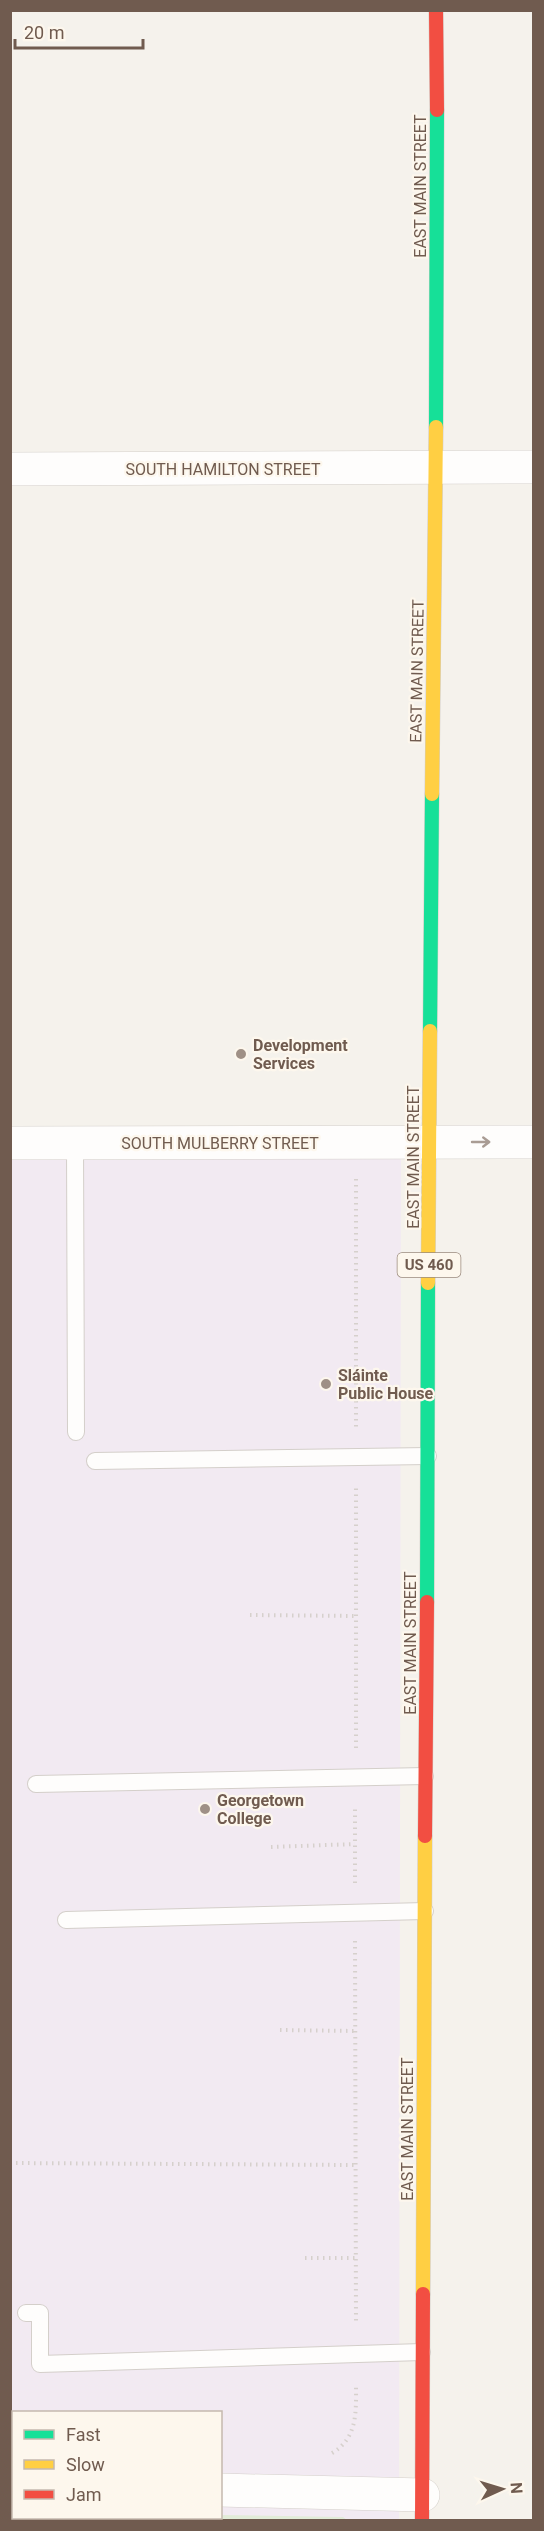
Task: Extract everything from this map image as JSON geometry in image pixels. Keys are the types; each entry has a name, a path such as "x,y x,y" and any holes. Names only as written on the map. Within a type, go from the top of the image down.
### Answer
{"main road":[{"name":"EAST MAIN STREET","path":"422,2508 429,1142 436,469 436,10"}],"street":[{"name":"SOUTH HAMILTON STREET","path":"10,469 534,467"},
{"name":"SOUTH MULBERRY STREET","path":"10,1143 534,1142"},
{"path":"222,2490 422,2508"}],"lane":[{"path":"75,1143 76,1432"},
{"path":"95,1461 428,1456"},
{"path":"36,1784 425,1776"},
{"path":"66,1920 425,1911"},
{"path":"26,2313 40,2313 40,2364 422,2352"}],"path":[{"path":"322,2453 334,2453 345,2443 356,2423 356,1175"},
{"path":"250,1616 356,1616"},
{"path":"272,1847 355,1844"},
{"path":"280,2030 356,2031"},
{"path":"10,2163 355,2165"},
{"path":"305,2258 355,2259"}],"shaded area":[{"name":"Georgetown College","path":"401,1149 399,2520 11,2520 10,1152"}],"green space":[{"path":"11,2511 12,2519 222,2519 222,2515 343,2517 347,2520 11,2520"}],"traffic: fast":[{"path":"436,427 437,110"},
{"path":"430,1031 432,794"},
{"path":"427,1602 428,1283"}],"traffic: slow":[{"path":"432,794 436,427"},
{"path":"428,1283 430,1031"},
{"path":"423,2294 425,1836"}],"traffic: jam":[{"path":"436,10 437,110"},
{"path":"425,1836 427,1602"},
{"path":"422,2520 423,2294"}],"place":[{"name":"Development Services","path":"241,1054"},
{"name":"Sláinte Public House","path":"326,1384"},
{"name":"Georgetown College","path":"205,1809"}]}
